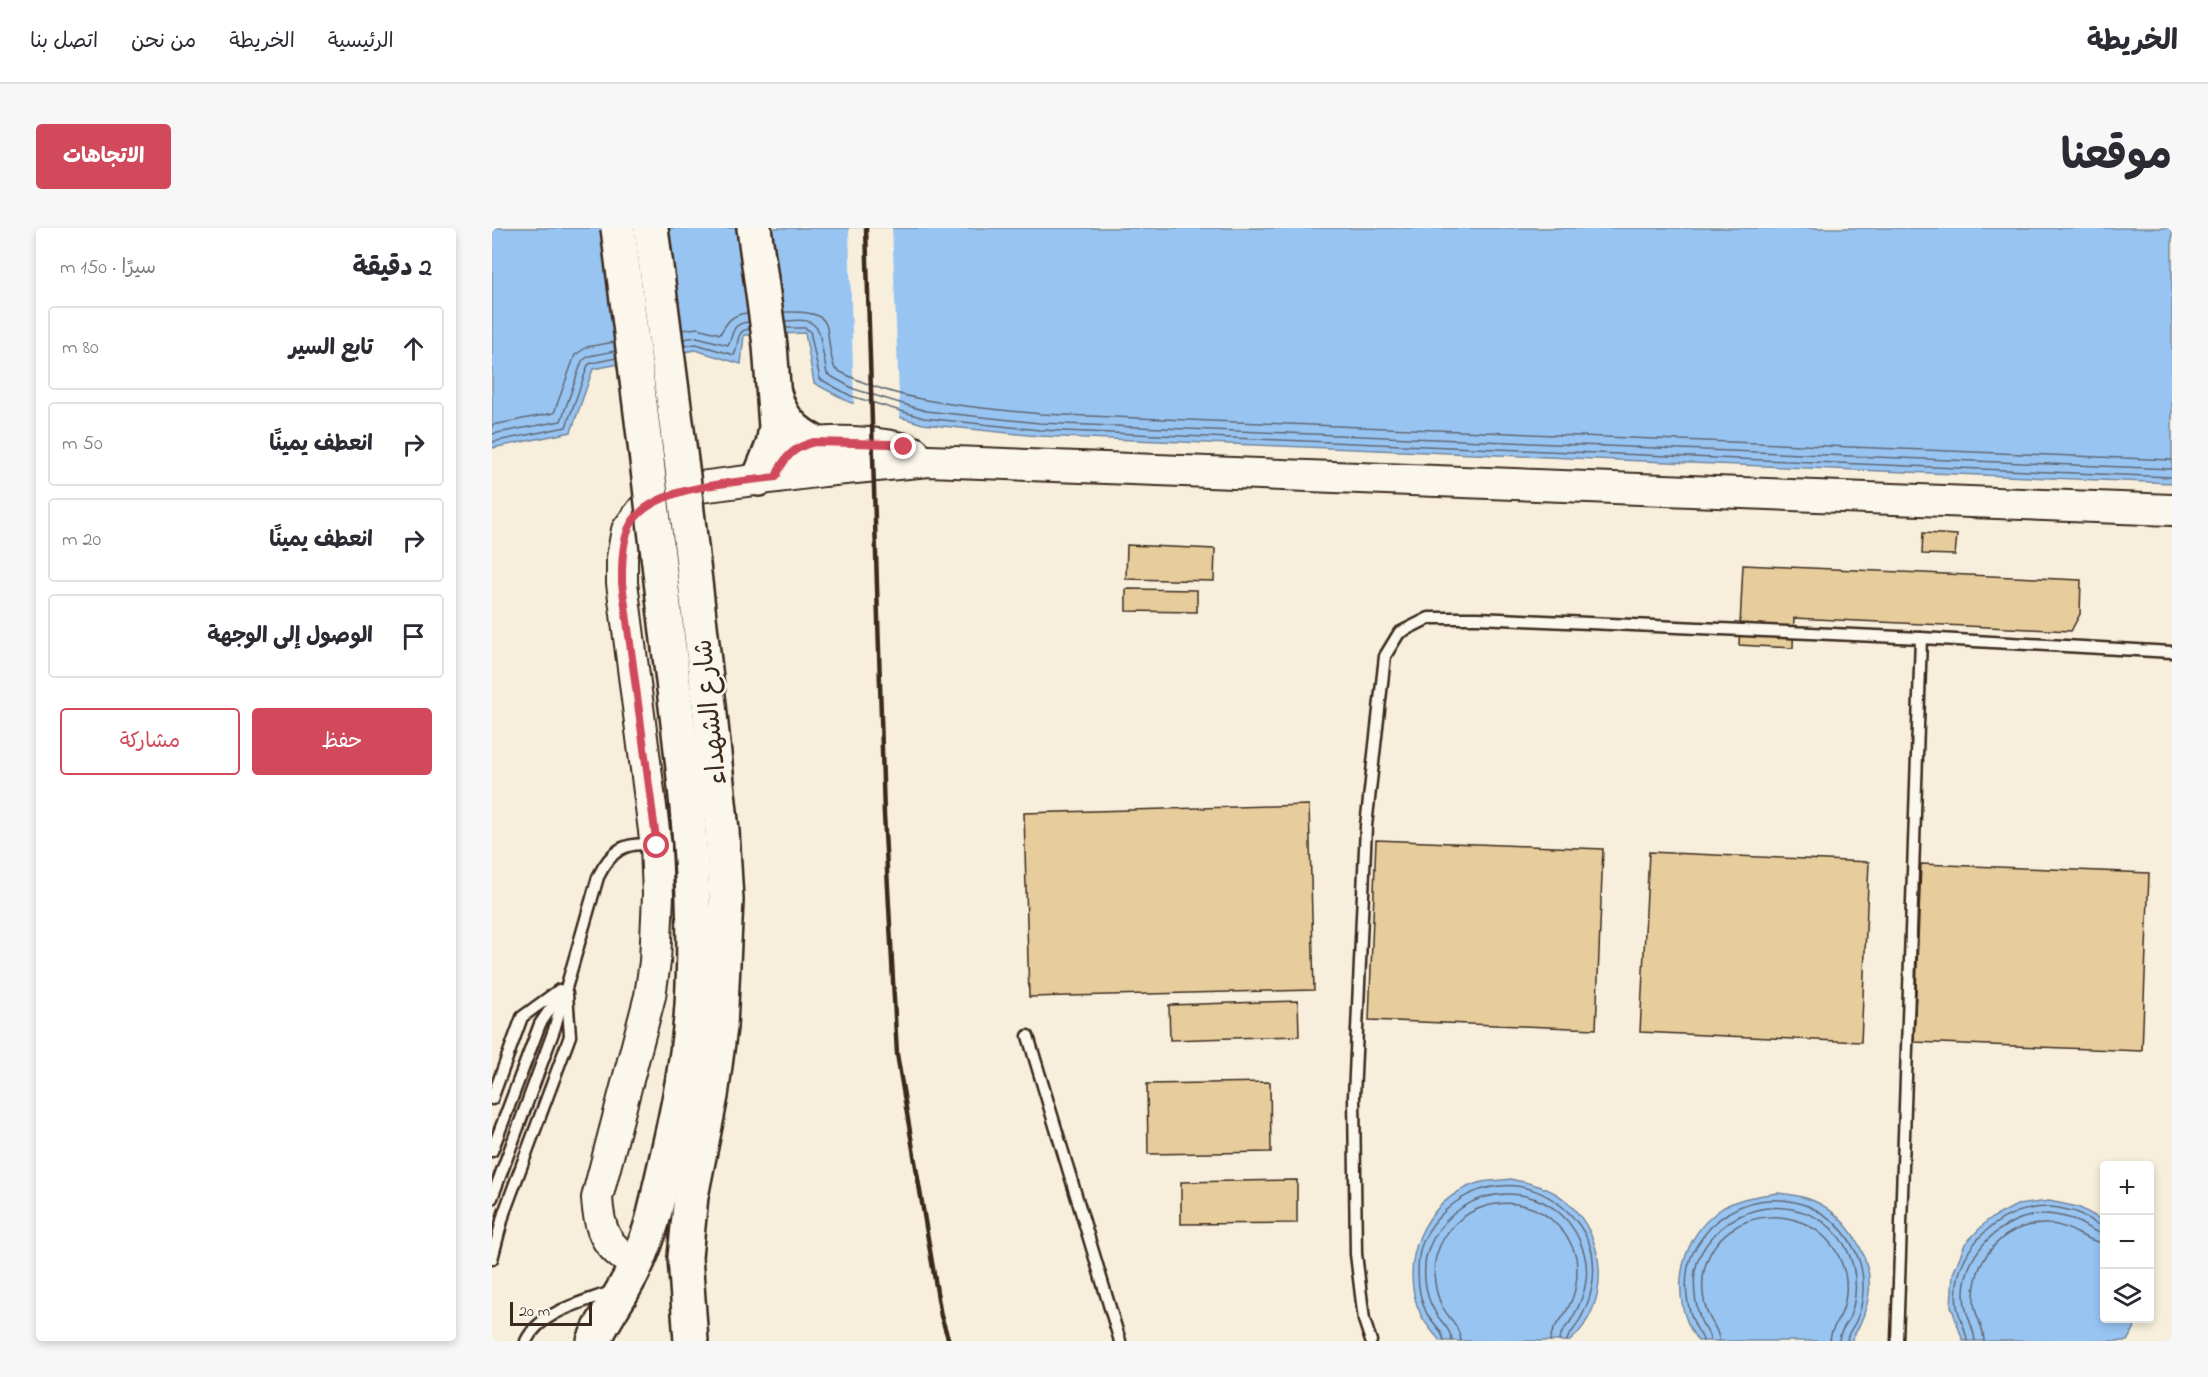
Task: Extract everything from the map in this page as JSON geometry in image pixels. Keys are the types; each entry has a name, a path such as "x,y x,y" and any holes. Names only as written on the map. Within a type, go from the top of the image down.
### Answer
{"highway":[{"name":"شارع الشهداء","path":"594,1341 630,1275 655,1212 676,1120 692,1006 693,892 690,832 653,492 618,228"},
{"name":"شارع الشهداء","path":"651,228 683,476 709,705 722,831 726,900 718,1039 711,1096 691,1196 686,1257 691,1341"},
{"path":"754,228 774,391 776,427 768,478"},
{"path":"774,391 778,405 788,422 802,436 814,442"}],"main road":[{"path":"768,478 794,450 814,442 890,444 917,453 929,461"},
{"path":"630,1275 620,1255 607,1240 598,1220 597,1198 650,996 655,962 658,895 657,846 622,583 622,558 627,530 643,509 667,495 700,487 768,478 871,465 929,461 2172,510"}],"lane":[{"path":"1371,1341 1364,1320 1356,1254 1354,1085 1366,826 1385,656 1399,633 1429,618 1478,618 2172,652"},
{"path":"1897,1341 1921,638"},
{"path":"492,1198 554,1030 598,876 606,860 620,848 638,843 657,846"},
{"path":"492,1099 522,1017 566,985"},
{"path":"492,1151 540,1024 566,985"},
{"path":"492,1259 504,1213 570,1036 566,985"},
{"path":"1028,1036 1120,1341"},
{"path":"526,1341 544,1320 630,1275"}],"water":[{"path":"492,228 2172,228 2172,483 1038,436 923,424 849,402 814,383 805,333 744,335 741,364 695,350 593,369 571,432 492,448"},
{"path":"1510,1179 1553,1192 1566,1201 1580,1216 1590,1232 1599,1270 1598,1290 1593,1308 1584,1326 1570,1341 1440,1341 1421,1315 1414,1295 1412,1275 1414,1255 1420,1236 1429,1219 1459,1191 1482,1182"},
{"path":"1778,1193 1806,1198 1832,1212 1844,1223 1861,1249 1869,1278 1869,1293 1865,1312 1851,1341 1698,1341 1683,1309 1681,1291 1682,1273 1693,1239 1704,1225 1724,1207 1746,1198"},
{"path":"2049,1201 2078,1207 2100,1219 2100,1323 2135,1323 2127,1341 1963,1341 1951,1306 1953,1274 1965,1244 1988,1220 2017,1205"}],"pier":[{"path":"849,228 892,228 900,420 854,406"}],"building":[{"path":"1923,533 1957,535 1955,555 1922,554"},
{"path":"1127,545 1215,549 1214,581 1126,579"},
{"path":"1743,565 2081,580 2080,614 2071,631 1794,618 1793,648 1739,645"},
{"path":"1126,589 1197,590 1197,612 1126,611"},
{"path":"1309,805 1314,990 1029,997 1024,813"},
{"path":"1376,840 1603,849 1596,1029 1369,1020"},
{"path":"1649,852 1869,862 1861,1042 1640,1032"},
{"path":"1921,864 2149,873 2142,1051 1914,1042"},
{"path":"1298,1001 1299,1036 1170,1040 1169,1005"},
{"path":"1270,1082 1271,1152 1148,1154 1147,1084"},
{"path":"1297,1180 1297,1223 1181,1224 1181,1182"}],"railway":[{"path":"866,228 884,814 897,1054 941,1316 949,1341"}],"route":[{"path":"657,846 622,583 622,558 627,530 643,509 667,495 700,487 776,477 780,466 794,450 814,442 890,444 904,447"}]}
